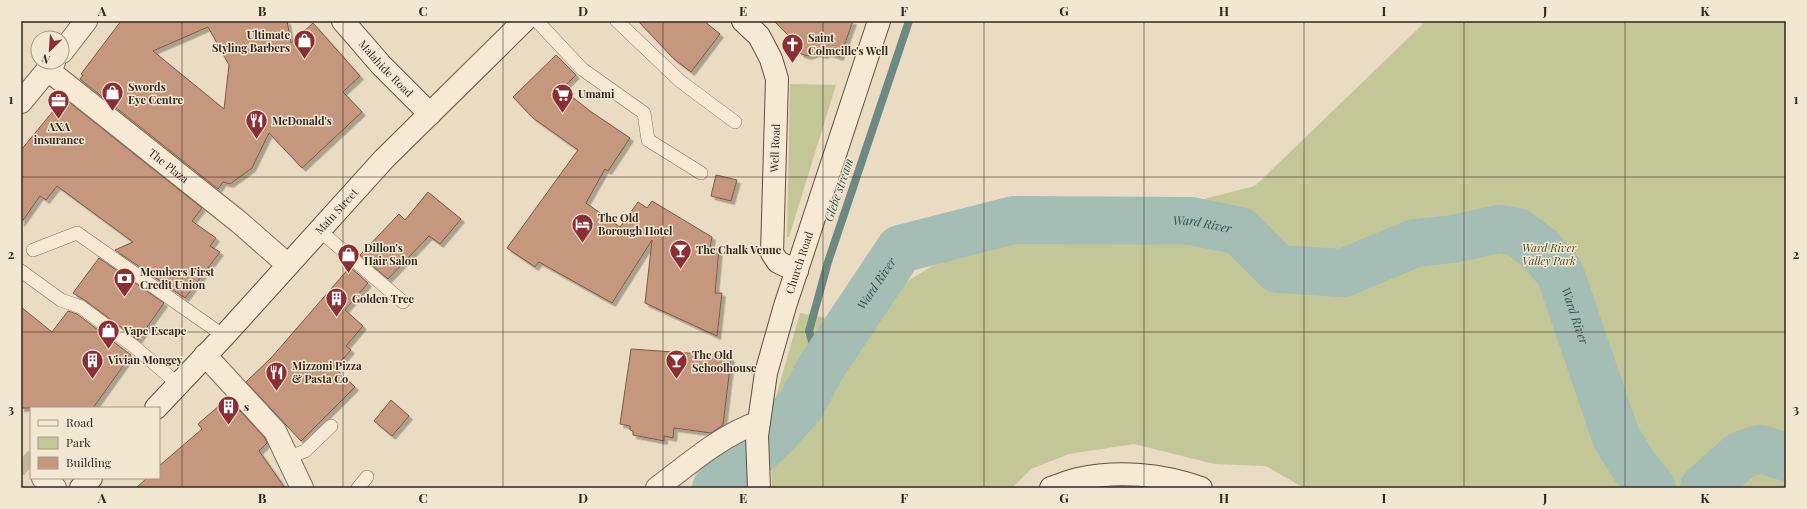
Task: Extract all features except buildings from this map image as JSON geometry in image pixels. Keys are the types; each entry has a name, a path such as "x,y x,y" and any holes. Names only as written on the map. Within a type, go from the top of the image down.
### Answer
{"street":[{"path":"70,42 86,21"},
{"name":"Malahide Road","path":"343,21 381,65 430,114"},
{"name":"Well Road","path":"743,21 759,36 771,59 777,79 772,253 778,262 798,271"},
{"name":"Church Road","path":"759,484 758,429 768,366 785,306 798,271 879,21"},
{"name":"Main Street","path":"157,407 224,336 384,159 523,23"},
{"path":"21,102 48,70"},
{"name":"The Plaza","path":"56,70 288,264"},
{"path":"205,355 275,431 302,488"},
{"path":"656,488 702,453 738,429 758,429"},
{"path":"1051,488 1077,479 1121,474 1164,478 1201,488"},
{"path":"44,479 54,488"},
{"path":"81,488 90,479"}],"lane":[{"path":"616,21 680,81 735,122"},
{"path":"523,23 582,69 644,113 648,140 702,173"},
{"path":"319,230 356,264 403,302"},
{"path":"33,250 77,233 224,336"},
{"path":"21,271 61,300 80,307 136,348 178,384"},
{"path":"287,458 305,451 331,426"},
{"path":"358,488 368,477"}],"green space":[{"name":"Ward River Valley Park","path":"1426,21 1786,21 1786,488 1304,488 1266,466 1214,464 1134,444 1069,454 1031,469 1012,488 772,488 770,432 773,407 800,313 831,319 871,333 898,287 945,258 991,243 1116,237 1154,202 1180,205 1255,186"},
{"path":"790,84 836,85 789,237 787,237"}],"waterway":[{"name":"Glebe stream","path":"820,369 809,331 828,262 909,21"},
{"name":"Ward River","path":"716,488 775,434 801,405 820,369 900,249 1014,220 1191,221 1240,231 1278,269 1343,273 1415,243 1453,239 1499,229 1517,232 1540,249 1560,273 1616,437 1634,466 1652,488"},
{"name":"Ward River","path":"1704,488 1741,455 1760,449 1786,457"}],"tunnel":[{"path":"21,459 30,466"}],"place":[{"name":"Ultimate Styling Barbers","path":"305,60"},
{"name":"Saint Colmcille's Well","path":"793,64"},
{"name":"Swords Eye Centre","path":"112,112"},
{"name":"Umami","path":"562,114"},
{"name":"AXA insurance","path":"59,120"},
{"name":"McDonald's","path":"256,140"},
{"name":"The Old Borough Hotel","path":"583,244"},
{"name":"The Chalk Venue","path":"680,270"},
{"name":"Dillon's Hair Salon","path":"349,274"},
{"name":"Members First Credit Union","path":"124,298"},
{"name":"Golden Tree","path":"337,318"},
{"name":"Vape Escape","path":"108,350"},
{"name":"Vivian Mongey","path":"93,380"},
{"name":"The Old Schoolhouse","path":"677,380"},
{"name":"Mizzoni Pizza & Pasta Co","path":"277,392"},
{"name":"s","path":"228,426"}]}
